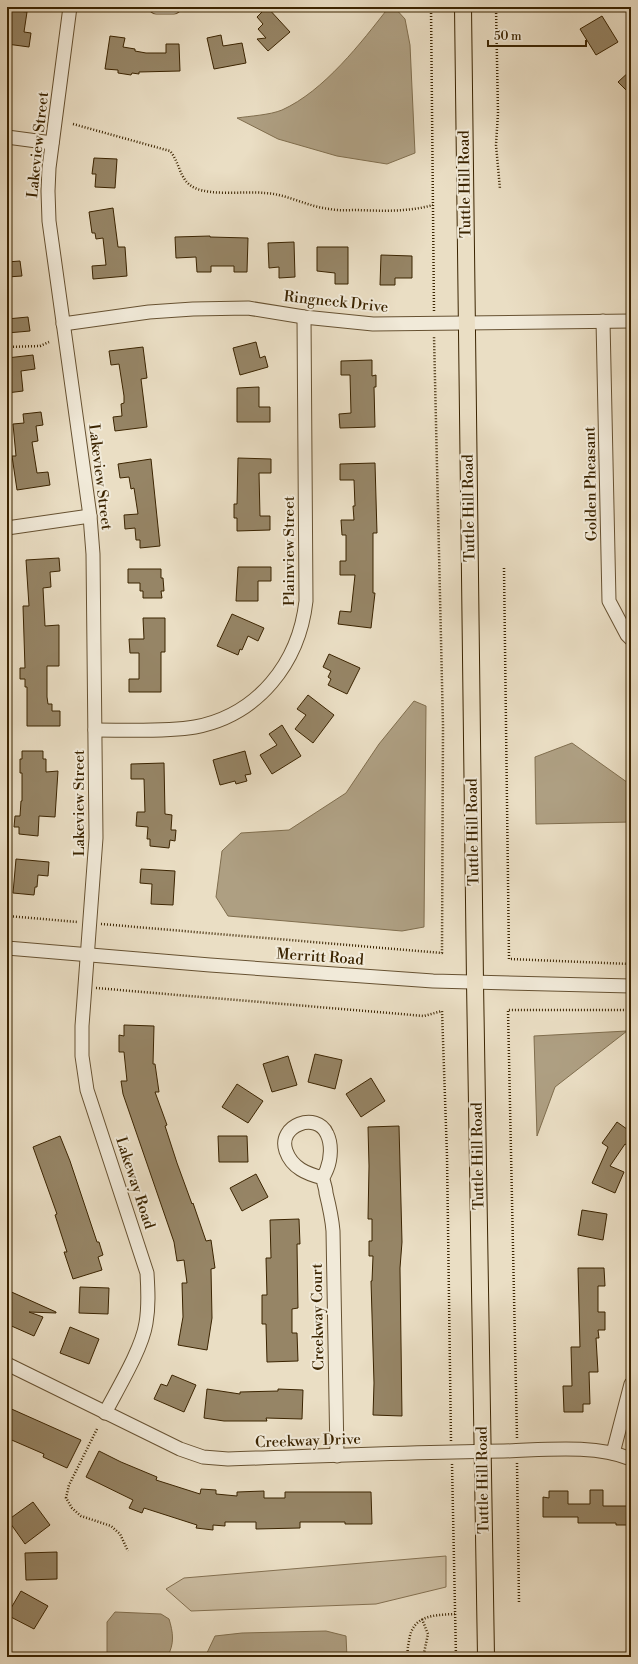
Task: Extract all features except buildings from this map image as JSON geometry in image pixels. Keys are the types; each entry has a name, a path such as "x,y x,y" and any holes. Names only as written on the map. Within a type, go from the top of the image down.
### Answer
{"main road":[{"name":"Tuttle Hill Road","path":"463,7 475,982 486,1657"}],"street":[{"name":"Lakeview Street","path":"70,7 48,184 49,221 90,516 93,554 96,838 88,955"},
{"path":"156,7 174,7"},
{"path":"7,137 52,143"},
{"name":"Ringneck Drive","path":"63,324 149,312 193,308 248,308 304,317 373,324 631,321"},
{"name":"Plainview Street","path":"95,730 187,728 208,724 221,719 244,707 267,688 282,670 292,652 299,637 304,619 306,601 304,317"},
{"name":"Golden Pheasant","path":"603,321 609,601 627,635 631,639"},
{"path":"7,528 90,516"},
{"name":"Merritt Road","path":"7,948 349,975 475,982 631,986"},
{"name":"Lakeway Road","path":"88,955 82,1056 87,1090 147,1273 148,1301 146,1324 136,1353 105,1413"},
{"name":"Creekway Court","path":"323,1178 333,1229 337,1456"},
{"name":"Creekway Drive","path":"7,1364 180,1450 203,1457 228,1459 482,1451 580,1450 613,1453 631,1459"},
{"path":"613,1453 631,1384"}],"path":[{"path":"7,916 442,953 443,726 434,323 431,7"},
{"path":"496,7 498,113 496,145 500,189"},
{"path":"73,124 170,151 175,157 179,172 188,183 195,188 214,192 266,193 330,209 421,209 433,205"},
{"path":"7,347 25,345 40,346 49,342"},
{"path":"504,568 508,959 631,964"},
{"path":"85,987 424,1016 442,1011 447,1156 456,1657"},
{"path":"519,1602 508,1010 631,1010"},
{"path":"97,1429 68,1485 66,1498 72,1508 81,1516 111,1526 120,1534 128,1551"},
{"path":"408,1657 410,1631 422,1619 438,1615 455,1614"},
{"path":"422,1619 428,1634 424,1657"}],"shaded area":[{"path":"389,7 394,7 405,19 410,45 415,153 387,164 337,156 278,139 237,118 277,112 298,102 327,79 341,65"},
{"path":"414,701 426,706 424,927 402,931 228,916 216,897 222,851 241,833 289,830 346,793 379,744"},
{"path":"572,743 631,785 631,822 536,824 535,757"},
{"path":"627,1031 555,1087 537,1136 534,1036"},
{"path":"446,1556 446,1587 376,1604 191,1611 166,1589 184,1578"},
{"path":"115,1612 161,1614 169,1619 172,1629 172,1643 167,1657 107,1657 107,1622"},
{"path":"326,1631 346,1636 347,1657 205,1657 215,1636 242,1633"}]}
